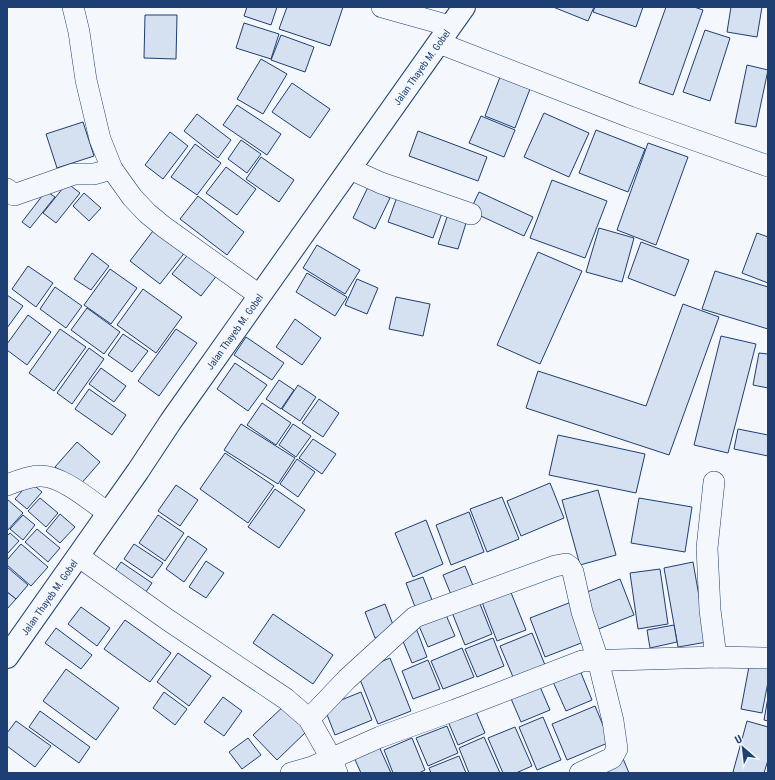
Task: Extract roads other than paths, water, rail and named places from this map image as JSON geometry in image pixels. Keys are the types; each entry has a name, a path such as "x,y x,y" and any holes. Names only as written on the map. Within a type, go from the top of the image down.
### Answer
{"main road":[{"name":"Jalan Thayeb M. Gobel","path":"7,657 259,295 464,7"}],"street":[{"path":"73,7 93,110 100,139 112,169 132,197 147,213 164,227 259,295"},
{"path":"382,7 630,117 768,166"},
{"path":"7,190 14,195 74,174 94,174 112,169"},
{"path":"350,169 381,183 471,214"},
{"path":"7,485 40,476 54,478 75,490 108,513"},
{"path":"714,482 707,548 710,610 716,657"},
{"path":"78,556 168,620 286,699 309,719 334,766"},
{"path":"309,719 347,679 415,616 561,564 566,564 573,572 582,612 598,660 613,721 617,749 612,758 580,773"},
{"path":"291,773 312,768 334,766 380,737 582,661 716,657 768,658"}]}
